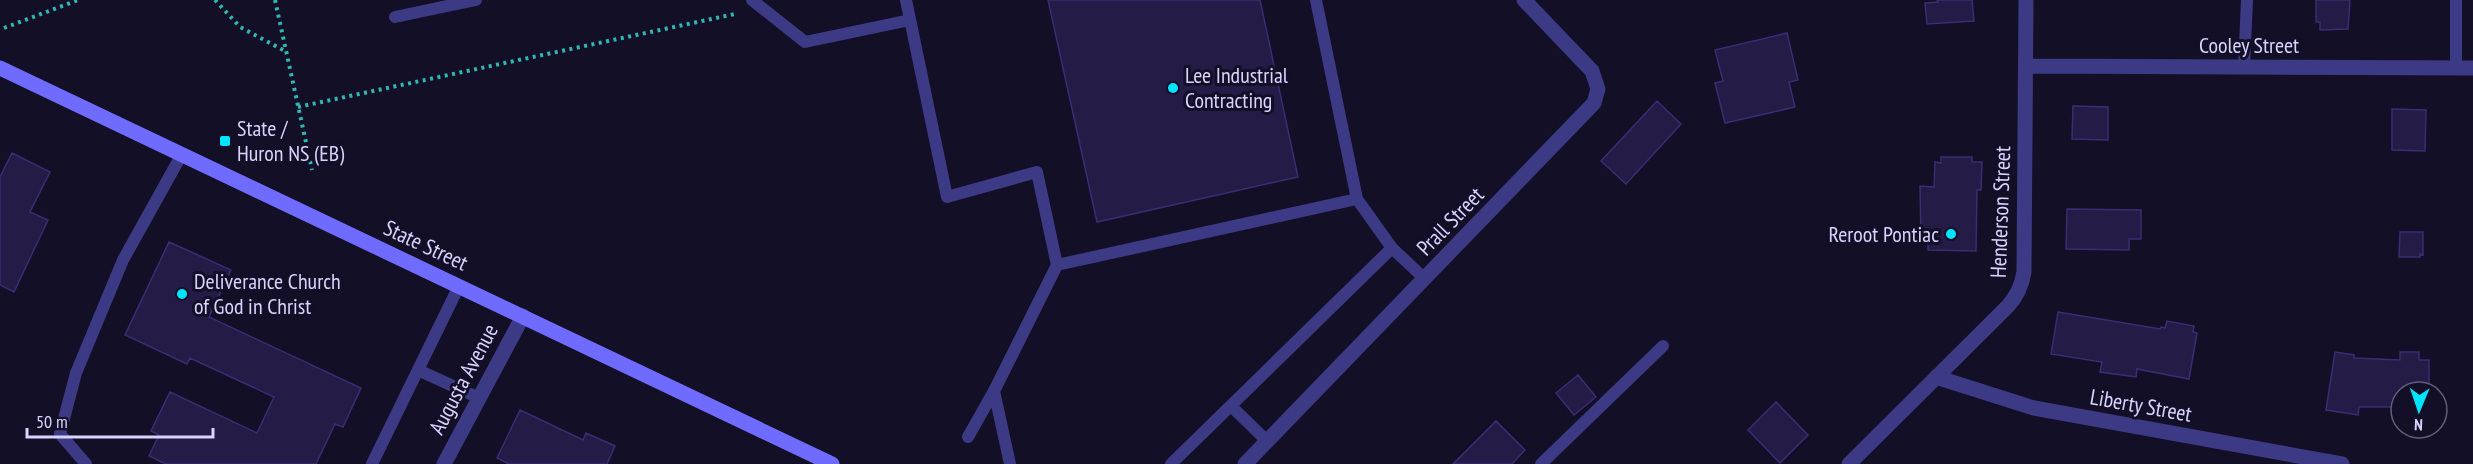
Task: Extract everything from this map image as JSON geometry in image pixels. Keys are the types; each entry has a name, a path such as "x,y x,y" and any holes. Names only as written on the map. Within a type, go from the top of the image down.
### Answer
{"main road":[{"name":"State Street","path":"0,68 832,464"}],"street":[{"name":"Prall Street","path":"1245,464 1589,110 1596,98 1597,84 1592,71 1524,0"},
{"name":"Henderson Street","path":"1849,464 2013,301 2022,282 2024,272 2026,0"},
{"name":"Cooley Street","path":"2026,66 2473,68"},
{"name":"Augusta Avenue","path":"444,464 523,316"},
{"name":"Liberty Street","path":"1936,377 2034,408 2342,464"}],"lane":[{"path":"395,17 476,0"},
{"path":"752,0 805,42 910,20"},
{"path":"906,0 947,197 1037,172 1057,265 994,391 968,437"},
{"path":"1316,0 1357,199 1392,248 1425,279"},
{"path":"2244,67 2247,0"},
{"path":"2456,0 2456,68"},
{"path":"86,464 60,434 76,373 123,260 182,154"},
{"path":"1057,265 1357,199"},
{"path":"1171,464 1392,248"},
{"path":"372,464 459,286"},
{"path":"1541,464 1663,346"},
{"path":"418,370 479,398"},
{"path":"994,391 1010,464"},
{"path":"1231,406 1267,441"}],"path":[{"path":"4,28 78,0"},
{"path":"215,0 240,27 286,51"},
{"path":"275,0 312,170"},
{"path":"298,107 735,14"}],"building":[{"name":"Lee Industrial Contracting","path":"1048,0 1260,0 1298,177 1097,222"},
{"path":"1937,0 1972,0 1974,21 1927,24 1925,3 1938,2"},
{"path":"2316,0 2350,0 2348,29 2320,30 2320,22 2316,22"},
{"path":"1787,33 1798,80 1789,82 1795,107 1725,123 1715,83 1723,81 1715,50"},
{"path":"1657,101 1681,124 1626,184 1601,161"},
{"path":"2073,106 2108,107 2108,140 2072,139"},
{"path":"2392,109 2426,110 2425,151 2392,150"},
{"path":"12,153 50,172 30,212 48,220 14,292 0,285 0,177"},
{"path":"1941,157 1972,157 1972,162 1982,162 1981,190 1977,190 1976,251 1928,250 1928,241 1921,241 1920,186 1934,187 1935,162 1941,163"},
{"path":"2067,209 2141,210 2141,239 2129,239 2129,250 2066,249"},
{"path":"2400,232 2423,232 2423,255 2399,257"},
{"path":"169,242 231,270 209,317 361,388 343,427 335,424 316,464 166,464 149,456 159,435 151,431 170,392 257,433 274,397 190,358 187,364 125,335"},
{"path":"2058,312 2160,329 2165,328 2167,321 2194,326 2193,332 2197,333 2189,379 2137,369 2136,377 2100,372 2102,362 2051,354"},
{"path":"2335,352 2354,355 2354,358 2400,360 2400,352 2419,352 2419,360 2429,360 2429,380 2389,380 2389,407 2359,407 2358,415 2326,410"},
{"path":"1578,375 1596,397 1574,415 1556,393"},
{"path":"1776,402 1808,435 1780,463 1748,430"},
{"path":"520,410 583,440 586,433 615,446 607,464 509,464 497,458"},
{"path":"1496,421 1525,450 1512,464 1453,464"}],"place":[{"name":"Lee Industrial Contracting","path":"1173,88"},
{"name":"State / Huron NS (EB)","path":"225,141"},
{"name":"Reroot Pontiac","path":"1951,234"},
{"name":"Deliverance Church of God in Christ","path":"182,294"}]}
